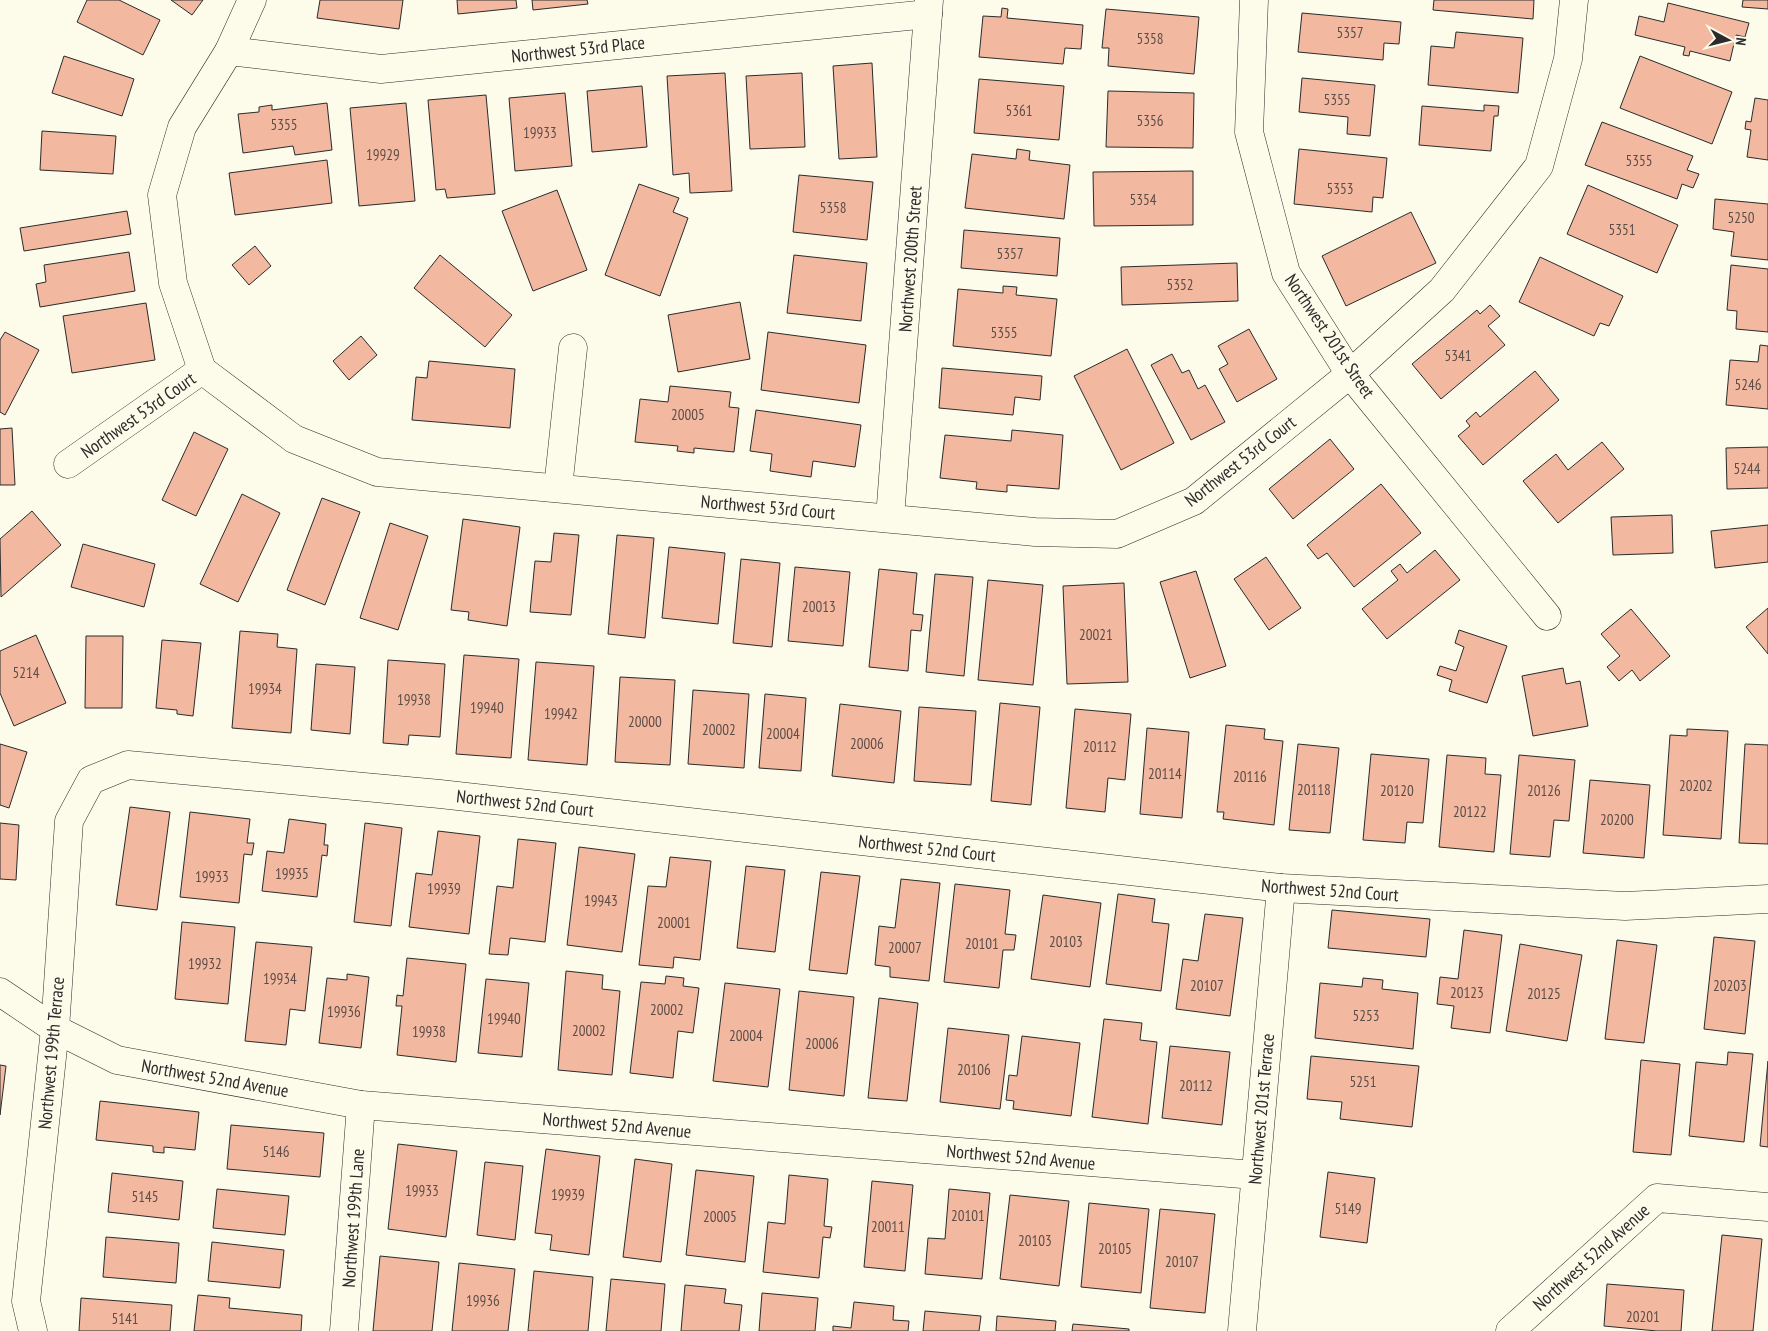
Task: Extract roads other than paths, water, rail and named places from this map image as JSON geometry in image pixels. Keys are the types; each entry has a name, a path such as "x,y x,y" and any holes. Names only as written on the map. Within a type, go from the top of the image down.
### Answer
{"street":[{"path":"202,370 174,283 162,195 182,127 229,52 252,0"},
{"name":"Northwest 201st Street","path":"1254,0 1249,132 1286,273 1350,374 1548,616"},
{"name":"Northwest 53rd Court","path":"68,464 202,370 294,439 377,472 1035,532 1117,534 1194,501 1350,374 1442,290 1539,166 1568,59 1574,0"},
{"name":"Northwest 53rd Place","path":"229,52 381,68 928,7"},
{"name":"Northwest 200th Street","path":"890,518 928,7"},
{"path":"558,488 573,348"},
{"name":"Northwest 52nd Court","path":"91,780 128,765 440,794 1281,888 1625,906 1768,899"},
{"name":"Northwest 199th Terrace","path":"33,1331 26,1301 55,1029 69,821 91,780"},
{"name":"Northwest 201st Terrace","path":"1242,1331 1281,888"},
{"name":"Northwest 52nd Avenue","path":"0,992 55,1029 117,1060 361,1105 1255,1176"},
{"name":"Northwest 199th Lane","path":"344,1331 361,1105"},
{"name":"Northwest 52nd Avenue","path":"1510,1331 1657,1198 1768,1206"}]}
